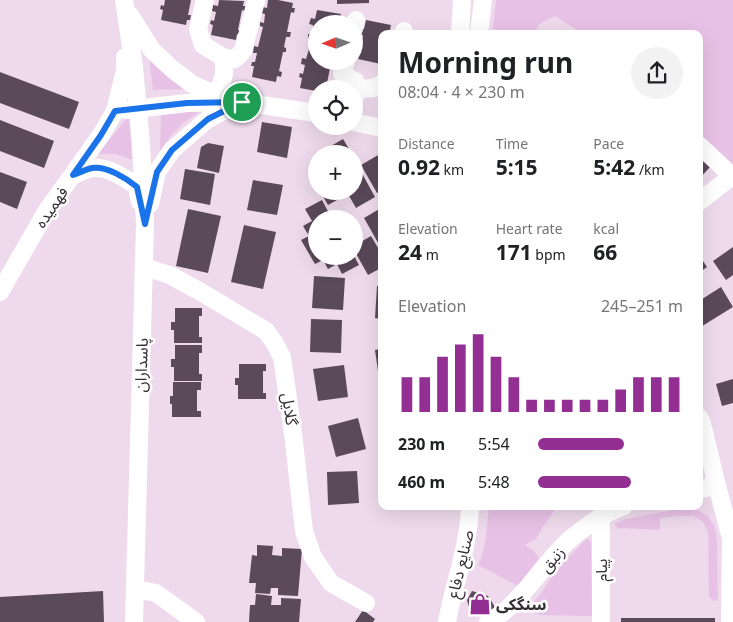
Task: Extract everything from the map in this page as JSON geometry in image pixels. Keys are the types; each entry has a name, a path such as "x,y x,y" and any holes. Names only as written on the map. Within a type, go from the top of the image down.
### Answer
{"street":[{"path":"205,0 198,29 203,45 224,58 235,59 243,51 256,1"},
{"path":"460,30 462,0"},
{"path":"479,30 483,0"},
{"path":"125,4 138,30 152,50 192,84 218,95 242,102 308,112"},
{"path":"125,4 138,109"},
{"name":"فهمیده","path":"0,292 46,212 101,135 115,111 125,71 125,4"},
{"path":"218,95 224,74 224,58"},
{"path":"343,70 342,74 354,80"},
{"path":"363,92 378,86"},
{"path":"115,111 187,103 242,102"},
{"path":"145,224 157,172 172,150 208,119 242,102"},
{"name":"پاسداران","path":"134,622 145,224 138,109"},
{"path":"363,124 378,127"},
{"path":"703,149 733,177 703,199"},
{"path":"73,175 93,168 109,170 125,178 137,187 145,224"},
{"name":"گلایل","path":"144,267 170,275 201,292 266,331 274,342 282,357 304,531 313,557 331,583 366,603"},
{"path":"703,427 731,538 730,622"},
{"path":"703,488 717,486"},
{"name":"صنایع دفاع","path":"447,622 466,542 470,510"},
{"name":"زنبق","path":"488,622 500,616 506,610 561,548 589,525 613,510"},
{"name":"پیام","path":"600,622 601,518"},
{"path":"135,589 156,592 196,622"}],"shaded area":[{"path":"496,0 733,0 733,165 703,139 703,30 577,30 555,16 539,24 537,30 493,29"},
{"path":"149,57 191,89 153,90"},
{"path":"202,110 182,124 160,151 161,112"},
{"path":"129,116 132,160 116,154 97,154"},
{"path":"489,510 555,510 536,539 525,545 533,550 539,558 518,586 478,565 487,528"},
{"path":"673,510 698,510 708,516 715,527 717,541 718,599 714,601 709,597 708,532 703,522 694,516 660,518 660,530 618,528 614,524 626,519"},
{"path":"587,538 591,542 592,616 540,615 526,610 540,595 555,572"}],"building":[{"path":"165,0 191,0 188,15 191,15 190,20 187,20 186,25 161,20 163,10 160,9 161,5 164,6"},
{"path":"219,0 244,1 245,11 242,10 238,30 241,30 240,35 237,34 236,40 211,35 213,25 210,24 211,20 214,21 216,12 212,11 213,5 218,6"},
{"path":"268,0 293,3 292,8 295,8 294,13 291,12 287,32 291,32 290,37 286,37 284,47 286,52 283,52 279,71 282,72 281,77 277,76 276,82 252,77 254,66 251,66 252,62 255,62 257,53 253,53 254,46 258,47 263,27 260,26 260,22 264,23 265,14 261,13 263,7 267,8"},
{"path":"337,0 369,0 369,3 337,4"},
{"path":"317,10 341,14 341,15 316,15"},
{"path":"366,20 391,25 390,30 378,30 378,63 363,60 363,29"},
{"path":"308,52 308,70 330,70 328,80 308,80 308,90 300,88 302,78 299,77 300,73 303,74 305,65 301,64 302,58 306,59"},
{"path":"0,72 79,102 69,129 0,103"},
{"path":"0,120 54,141 44,168 0,151"},
{"path":"262,122 292,127 287,158 257,152"},
{"path":"343,139 347,145 333,145"},
{"path":"208,143 224,146 219,173 197,168 201,147"},
{"path":"378,155 378,192 363,168 363,164"},
{"path":"703,158 711,166 703,175"},
{"path":"185,169 215,174 210,205 180,199"},
{"path":"0,172 27,182 17,209 0,202"},
{"path":"363,175 375,197 356,208 351,200 363,200"},
{"path":"253,180 283,185 277,215 247,210"},
{"path":"322,200 327,210 308,210 308,214 305,209"},
{"path":"325,200 337,200 328,205"},
{"path":"188,209 221,216 208,273 176,266"},
{"path":"378,210 378,243 364,218"},
{"path":"308,223 308,234 303,226"},
{"path":"244,225 276,232 263,289 231,282"},
{"path":"308,236 308,252 301,240"},
{"path":"371,236 378,248 378,270 368,275 362,265 363,241"},
{"path":"733,247 733,275 726,280 713,261"},
{"path":"703,261 707,267 703,270"},
{"path":"326,265 335,265 328,269"},
{"path":"338,265 359,265 342,274"},
{"path":"314,276 345,278 343,310 312,308"},
{"path":"377,286 378,286 378,318 375,318"},
{"path":"721,287 733,307 703,326 703,298"},
{"path":"175,308 202,308 202,316 199,316 199,337 202,337 202,343 174,343 174,330 171,330 171,322 175,322"},
{"path":"311,319 342,320 341,353 310,352"},
{"path":"175,345 202,345 202,353 199,353 199,374 202,374 202,381 174,381 174,367 171,367 171,359 175,359"},
{"path":"375,350 378,350 378,371"},
{"path":"239,364 266,364 266,371 263,371 263,393 266,393 266,399 238,399 238,385 235,385 235,378 239,378"},
{"path":"344,365 348,397 318,401 313,369"},
{"path":"733,379 733,403 722,406 716,384"},
{"path":"173,382 201,382 201,390 197,390 197,411 201,411 201,417 172,417 170,396 173,396"},
{"path":"358,418 366,449 336,457 328,426"},
{"path":"357,471 359,503 328,505 327,472"},
{"path":"257,545 273,546 272,555 282,556 282,548 302,549 298,596 278,595 278,588 271,588 270,594 255,593 256,583 249,583 252,555 257,556"},
{"path":"103,591 104,622 0,622 0,597"},
{"name":"سنگکی","path":"472,591 488,596 495,607 488,612 473,610 469,607 467,600"},
{"path":"256,594 272,596 271,605 281,605 281,598 301,599 299,622 249,622 250,605 255,605"},
{"path":"363,610 375,619 373,622 355,622"},
{"path":"621,618 715,618 715,622 621,622"}],"place":[{"name":"سنگکی","path":"480,604"}],"route":[{"path":"242,102 208,119 172,150 157,172 145,224 137,187 125,178 109,170 93,168 73,175 115,111 187,103 242,102"}]}
